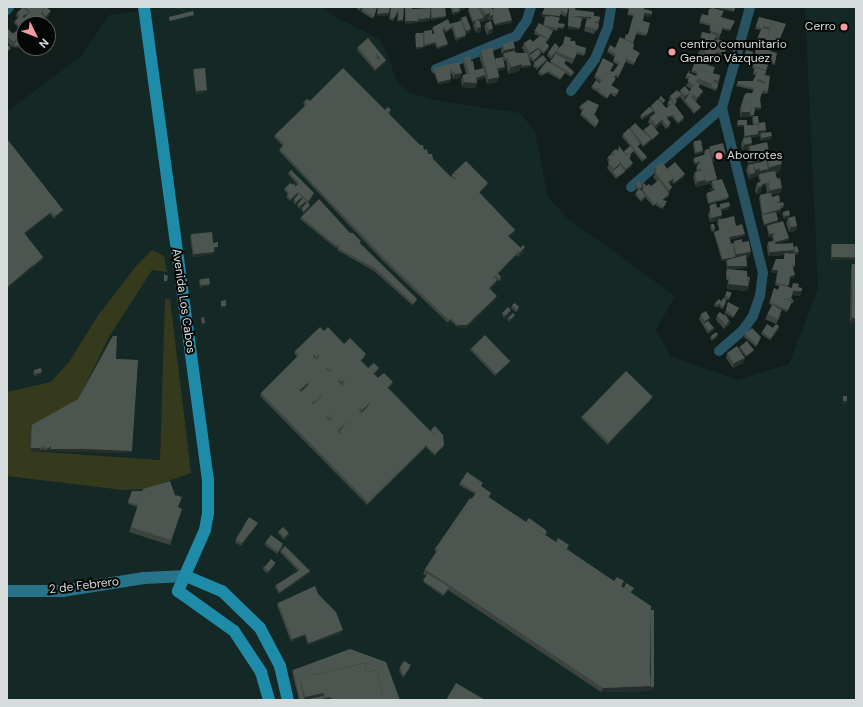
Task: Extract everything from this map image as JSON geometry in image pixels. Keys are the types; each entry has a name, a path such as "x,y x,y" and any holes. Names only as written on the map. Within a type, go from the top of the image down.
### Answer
{"main road":[{"name":"Avenida Los Cabos","path":"144,7 208,480 208,514 205,530 186,576 178,591"},
{"name":"2 de Febrero","path":"7,591 62,591 137,579 186,576"},
{"path":"186,576 222,591 260,628 280,666 288,700"},
{"path":"160,578 234,631 261,672 269,700"}],"street":[{"path":"436,69 512,38 522,30 531,7"},
{"path":"571,91 595,59 608,27 611,7"},
{"path":"719,351 743,330 753,316 760,296 763,273 722,108 750,7"},
{"path":"631,187 722,108"}],"shaded area":[{"path":"169,7 323,7 334,16 379,39 388,56 397,82 408,92 433,100 520,113 535,131 548,197 566,217 675,296 656,330 670,356 737,380 789,364 818,289 805,7 856,7 856,700 7,700 7,112 81,56 109,15"}],"green space":[{"path":"152,250 164,256 167,272 152,270 109,337 79,398 31,427 30,451 160,460 165,299 170,299 191,473 145,489 123,490 7,476 7,392 51,382 69,362 99,314 137,265"}],"building":[{"path":"23,7 29,13 20,16 17,13"},
{"path":"25,7 45,8 41,14 43,16 35,16"},
{"path":"46,7 51,11 46,16 42,11"},
{"path":"363,7 377,7 374,17 362,10"},
{"path":"378,7 390,7 389,13 377,14"},
{"path":"391,7 404,7 403,20 398,20 399,9 394,18 390,17"},
{"path":"405,7 412,7 412,9 430,8 430,18 419,19 417,13 418,21 406,21"},
{"path":"431,7 445,7 446,16 432,18"},
{"path":"452,7 459,7 460,11 454,12"},
{"path":"478,7 483,18 473,21 469,8"},
{"path":"481,7 488,7 483,9 482,12"},
{"path":"488,7 491,7 494,14 490,16 490,13"},
{"path":"488,7 490,13 485,14 483,9"},
{"path":"498,7 508,7 512,20 495,24 492,9"},
{"path":"545,7 568,8 567,14 561,11 560,16 542,14"},
{"path":"569,7 576,7 575,10 594,12 594,16 572,16 582,18 580,28 568,26"},
{"path":"635,7 644,7 644,9 652,11 652,14 644,13 643,21 650,23 647,34 637,31 633,42 625,39 626,34 628,35 634,14 628,13 629,8 637,8"},
{"path":"723,7 735,7 735,10"},
{"path":"713,8 724,11 720,17 735,21 730,29 712,27 712,29 710,29 711,24 700,21 702,14 709,16 709,9"},
{"path":"193,11 194,15 170,21 169,17"},
{"path":"30,12 34,16 26,16"},
{"path":"591,15 600,17 599,21 595,21 595,29 585,26 587,18 591,19"},
{"path":"466,16 471,29 466,31 461,18"},
{"path":"551,16 560,18 558,23 565,24 564,27 559,26 558,28 544,25 545,17"},
{"path":"759,17 786,24 778,43 772,46 770,51 777,53 775,63 766,60 769,48 765,47 766,44 759,42 758,37 762,28 756,26","holes":["765,20 772,22 767,40 769,30 763,28"]},
{"path":"448,19 450,24 461,21 466,35 457,38 453,26 446,31 445,27 442,28 448,44 438,47 436,42 425,45 424,31 432,30 432,34 435,33 433,27"},
{"path":"479,20 481,27 477,28 475,21"},
{"path":"765,20 772,22 770,28 763,26"},
{"path":"491,21 493,28 489,30 486,23"},
{"path":"539,23 553,31 548,39 534,31"},
{"path":"595,23 599,24 598,29 595,29"},
{"path":"712,27 722,29 721,34 711,31"},
{"path":"7,28 13,34 8,39 7,38"},
{"path":"702,32 716,35 714,42 717,39 727,42 725,53 716,51 715,56 705,53 708,45 702,44 701,46 702,43 713,43 701,42"},
{"path":"13,33 16,36 16,40 14,42 9,37"},
{"path":"416,33 423,33 423,47 416,47"},
{"path":"540,36 547,39 545,42 549,46 544,52 533,42"},
{"path":"565,36 571,38 570,41 575,41 576,45 586,48 585,54 577,51 578,49 563,44"},
{"path":"620,37 634,44 633,49 640,53 634,63 627,59 629,54 619,75 616,74 614,77 616,78 611,85 619,90 616,94 611,92 608,97 598,91 601,87 598,89 592,86 596,80 600,83 602,80 595,75 603,58 614,64 610,71 613,72 620,63 613,60 616,54 608,50 610,45 615,48"},
{"path":"368,38 386,60 376,69 358,47"},
{"path":"530,39 539,47 530,53 524,43"},
{"path":"513,40 515,48 504,50 503,45"},
{"path":"555,43 559,47 552,56 548,53"},
{"path":"563,44 578,49 574,59 556,51"},
{"path":"702,44 708,45 706,51 700,49"},
{"path":"7,45 11,48 7,52"},
{"path":"759,46 769,48 767,57 757,55"},
{"path":"492,47 499,77 489,79 481,51"},
{"path":"756,48 758,48 758,54 756,54"},
{"path":"538,49 541,53 534,60 530,55"},
{"path":"746,50 753,52 752,56 745,55"},
{"path":"515,51 515,53 508,55 507,58 505,58 504,53"},
{"path":"517,52 519,59 509,61 508,64 508,55"},
{"path":"517,53 527,53 531,65 521,66 522,64"},
{"path":"698,53 710,56 708,64 700,63 715,67 713,73 692,70"},
{"path":"556,54 566,60 564,63 574,72 572,74 550,61"},
{"path":"543,55 547,60 537,67 534,63"},
{"path":"470,56 471,61 466,62 465,65 464,58"},
{"path":"503,57 505,67 497,68 495,59"},
{"path":"520,58 522,64 511,67 510,61"},
{"path":"473,61 477,83 464,82 463,75 469,74 466,62"},
{"path":"547,61 565,72 561,78 549,71 543,74 539,71"},
{"path":"459,62 460,67 454,70 453,73 450,67 451,79 439,82 433,68"},
{"path":"754,62 768,65 766,70 753,66"},
{"path":"460,67 462,73 455,74 454,70"},
{"path":"205,68 207,90 196,91 194,69"},
{"path":"343,68 385,110 388,107 391,110 388,113 420,145 423,145 424,150 427,149 428,154 432,154 433,159 454,180 457,176 454,173 452,174 466,161 488,183 479,192 515,230 508,236 521,248 497,273 501,277 500,279 495,275 493,276 497,280 489,288 497,296 467,325 458,325 451,318 449,320 385,259 280,149 284,144 275,135 307,104 304,102 307,99 310,101"},
{"path":"483,68 485,75 476,77 474,70"},
{"path":"755,68 766,71 765,75 770,76 768,91 763,90 760,98 761,108 755,107 754,115 751,115 751,104 743,103 746,93 753,93 754,88 737,84 738,81 753,81 757,73 754,72","holes":["758,79 765,81 765,84 757,81"]},
{"path":"690,69 689,73 696,77 691,75 690,77 686,76"},
{"path":"699,70 720,75 719,81 714,79 712,84 698,78 694,85 688,81 691,75 696,77"},
{"path":"697,81 700,85 691,97 701,107 695,112 685,100"},
{"path":"713,82 718,84 717,89 711,86"},
{"path":"685,86 690,92 686,96 680,90"},
{"path":"699,87 703,91 697,98 693,93"},
{"path":"677,90 681,95 675,99 677,101 675,103 670,96"},
{"path":"661,96 665,100 663,102 659,98"},
{"path":"658,99 666,108 671,105 668,102 671,100 684,117 679,122 673,115 666,117 671,123 667,126 651,106"},
{"path":"588,100 599,105 594,115 591,116 595,115 599,121 596,126 581,113 584,110 580,106"},
{"path":"742,103 751,104 750,112 742,112"},
{"path":"649,107 653,111 643,117 641,115"},
{"path":"657,112 663,119 656,125 650,117"},
{"path":"753,116 758,116 759,123 754,124"},
{"path":"738,120 747,120 747,125 758,125 758,134 745,136 744,125 738,125"},
{"path":"765,122 766,130 758,131 759,123"},
{"path":"635,123 651,139 644,145 630,128"},
{"path":"651,124 659,133 652,139 644,130"},
{"path":"629,128 640,144 637,146 647,157 643,160 623,134"},
{"path":"771,132 772,136 762,138 761,133"},
{"path":"751,137 752,143 744,144 743,138"},
{"path":"7,139 63,210 55,216 51,212 24,233 43,257 34,265 31,263 33,265 7,287"},
{"path":"701,140 703,151 696,152 694,141"},
{"path":"767,142 769,151 751,155 749,146"},
{"path":"723,143 726,154 712,157 709,147"},
{"path":"619,146 627,156 629,154 631,156 629,158 633,163 626,169 612,152 616,149 618,151"},
{"path":"630,146 634,150 629,156 624,152"},
{"path":"709,149 717,179 705,182 704,170 701,170 701,168 698,169 697,166 701,161 696,163 694,158 706,154 705,150"},
{"path":"768,152 769,158 764,161 762,154"},
{"path":"612,154 613,156 610,160 608,157"},
{"path":"615,154 620,163 614,169 608,163"},
{"path":"759,155 760,160 749,162 748,157"},
{"path":"780,155 782,164 769,167 767,158"},
{"path":"766,161 768,169 759,171 759,164 754,165 753,167 755,173 750,174 748,165"},
{"path":"662,162 674,178 668,182 672,187 669,190 655,172 657,170 655,167"},
{"path":"675,162 685,174 675,182 673,180 674,178 667,169"},
{"path":"759,164 760,168 756,170 754,165"},
{"path":"620,165 625,171 617,177 613,171"},
{"path":"291,170 314,193 308,201 298,192 291,199 287,195 289,193 285,188 290,183 293,185 295,183 295,187 299,183 289,172"},
{"path":"704,170 706,180 697,182 695,172"},
{"path":"775,171 777,179 762,184 759,174"},
{"path":"454,173 457,176 455,178 452,175"},
{"path":"780,178 782,188 770,190 768,180"},
{"path":"722,179 729,197 709,202 707,193 715,190 712,181"},
{"path":"659,180 669,194 662,200 667,201 663,207 656,202 654,204 642,189 644,188 643,182 646,186 649,184 651,186"},
{"path":"639,181 642,186 639,188 636,184"},
{"path":"761,182 762,186 759,187 757,183"},
{"path":"640,189 645,196 641,200 636,192"},
{"path":"771,193 772,197 779,195 780,201 772,204 783,202 784,205 780,206 781,209 763,214 760,195"},
{"path":"299,194 302,197 296,202 294,199"},
{"path":"303,198 306,201 300,206 298,204"},
{"path":"319,199 350,233 353,233 361,241 359,243 417,299 413,303 375,268 338,248 340,243 337,246 301,217"},
{"path":"307,202 310,205 304,211 302,208"},
{"path":"729,202 730,206 721,209 720,204"},
{"path":"716,203 717,208 711,210 710,205"},
{"path":"720,207 722,215 711,218 710,210"},
{"path":"789,210 790,215 785,216 783,212"},
{"path":"776,212 778,220 765,224 762,215"},
{"path":"734,216 736,226 742,224 745,234 729,237 731,244 735,243 734,241 742,239 742,243 734,244 733,247 735,257 723,259 714,232 720,230 718,220"},
{"path":"795,216 797,226 791,227 788,218"},
{"path":"783,221 789,238 775,242 773,235 775,233 770,234 767,226"},
{"path":"711,224 714,224 715,229 713,229"},
{"path":"212,232 213,243 218,242 218,247 214,247 214,252 194,254 191,234"},
{"path":"749,241 751,252 736,254 734,244"},
{"path":"775,241 775,244 793,243 794,250 770,252 768,242"},
{"path":"832,244 856,244 856,257 832,257"},
{"path":"523,245 525,247 520,252 518,251"},
{"path":"797,246 799,252 796,252 794,247"},
{"path":"785,253 795,254 795,266 792,265 795,275 790,276 789,285 776,283 778,270 772,270 776,259 784,259"},
{"path":"746,255 747,266 728,266 727,260"},
{"path":"852,264 856,264 856,318 852,318"},
{"path":"727,269 747,271 747,275 730,275 729,278 727,278"},
{"path":"164,274 168,276 167,281 164,281"},
{"path":"730,275 747,275 748,286 729,284"},
{"path":"747,277 750,277 748,288 748,283"},
{"path":"209,278 210,284 201,285 200,279"},
{"path":"793,283 799,284 798,287 794,286 791,298 794,301 781,297 792,302 788,310 770,302 774,288 778,290 780,285 792,288"},
{"path":"794,286 802,288 802,291 793,291"},
{"path":"727,291 732,293 730,298 725,296"},
{"path":"723,298 727,300 723,306 720,304"},
{"path":"719,299 721,301 718,305 715,303"},
{"path":"226,300 226,306 221,306 221,301"},
{"path":"728,302 739,308 734,316 726,310"},
{"path":"515,303 519,307 517,310 512,305"},
{"path":"772,305 782,310 777,319 767,314"},
{"path":"508,307 511,310 505,315 502,313"},
{"path":"706,311 710,318 705,321 701,314"},
{"path":"720,312 729,321 726,325 717,315"},
{"path":"513,313 515,315 511,319 509,317"},
{"path":"722,314 726,315 730,322 729,324 729,321"},
{"path":"204,317 205,323 202,323 201,318"},
{"path":"708,321 714,328 709,331 704,324"},
{"path":"767,324 773,328 776,324 779,326 771,338 762,332"},
{"path":"320,327 324,331 328,327 344,344 350,338 366,354 360,360 368,368 374,363 379,368 373,373 378,378 384,373 393,382 387,387 435,436 431,430 435,426 443,435 444,445 435,454 426,445 368,502 261,393 299,355 295,351","holes":["316,352 319,355 317,360 313,357","329,365 332,368 329,372 326,369","341,377 345,380 341,387 342,385 338,382","307,380 309,382 308,385 301,392 299,388","319,393 321,397 313,405 311,403 313,402 312,400","368,400 370,403 369,405 361,413 359,411 360,408","330,413 333,417 330,421 326,418","347,421 350,423 340,434 338,430"]},
{"path":"752,328 761,337 757,345 745,334"},
{"path":"716,332 718,334 713,339 711,336"},
{"path":"485,335 510,361 496,374 471,348"},
{"path":"113,336 117,336 116,359 138,360 132,451 87,449 87,447 86,449 51,449 51,446 47,449 46,446 46,449 44,446 41,448 41,446 40,448 31,448 32,425 78,399"},
{"path":"747,341 754,350 747,355 740,347"},
{"path":"737,346 745,358 734,363 727,353"},
{"path":"316,352 319,355 317,357 314,354"},
{"path":"329,365 332,368 329,370 326,367"},
{"path":"41,368 42,372 36,374 34,370"},
{"path":"626,371 653,397 609,442 582,416"},
{"path":"341,377 345,380 342,382 339,379"},
{"path":"307,380 309,382 301,389 299,388"},
{"path":"319,393 321,395 314,402 312,400"},
{"path":"843,396 847,396 847,401 843,401"},
{"path":"368,400 370,403 362,410 360,408"},
{"path":"330,413 333,417 331,419 327,416"},
{"path":"347,421 350,423 343,434 340,432"},
{"path":"467,472 483,483 481,486 491,493 488,497 478,490 476,492 460,483"},
{"path":"170,481 175,495 182,497 178,507 182,509 171,540 131,527 143,489"},
{"path":"478,490 651,606 650,686 603,688 425,569"},
{"path":"132,491 143,491 138,505 128,502"},
{"path":"470,498 472,499 438,550 435,549"},
{"path":"249,517 258,523 242,543 236,539"},
{"path":"529,518 547,531 545,535 526,522"},
{"path":"283,527 289,533 284,537 279,531"},
{"path":"271,535 283,544 278,551 266,542"},
{"path":"558,538 569,545 566,549 556,542"},
{"path":"285,546 310,571 280,592 276,585 300,570 281,550"},
{"path":"271,559 276,563 269,571 264,568"},
{"path":"428,574 449,587 444,594 423,580"},
{"path":"617,577 624,581 621,586 614,581"},
{"path":"626,583 634,588 631,592 624,588"},
{"path":"315,586 318,594 336,612 343,630 309,643 306,634 292,639 278,603"},
{"path":"651,610 654,610 654,687 651,687"},
{"path":"350,649 386,662 400,700 384,700 377,670 367,672 365,663 300,678 304,700 300,700 293,670"},
{"path":"404,661 411,665 404,675 400,667"},
{"path":"365,663 367,672 377,670 384,700 332,700 331,697 325,698 324,693 305,697 300,678"},
{"path":"456,683 485,700 446,700"},
{"path":"323,696 324,700 304,700"}],"place":[{"name":"Cerro","path":"844,27"},
{"name":"centro comunitario Genaro Vázquez","path":"672,52"},
{"name":"Aborrotes","path":"719,156"}]}
